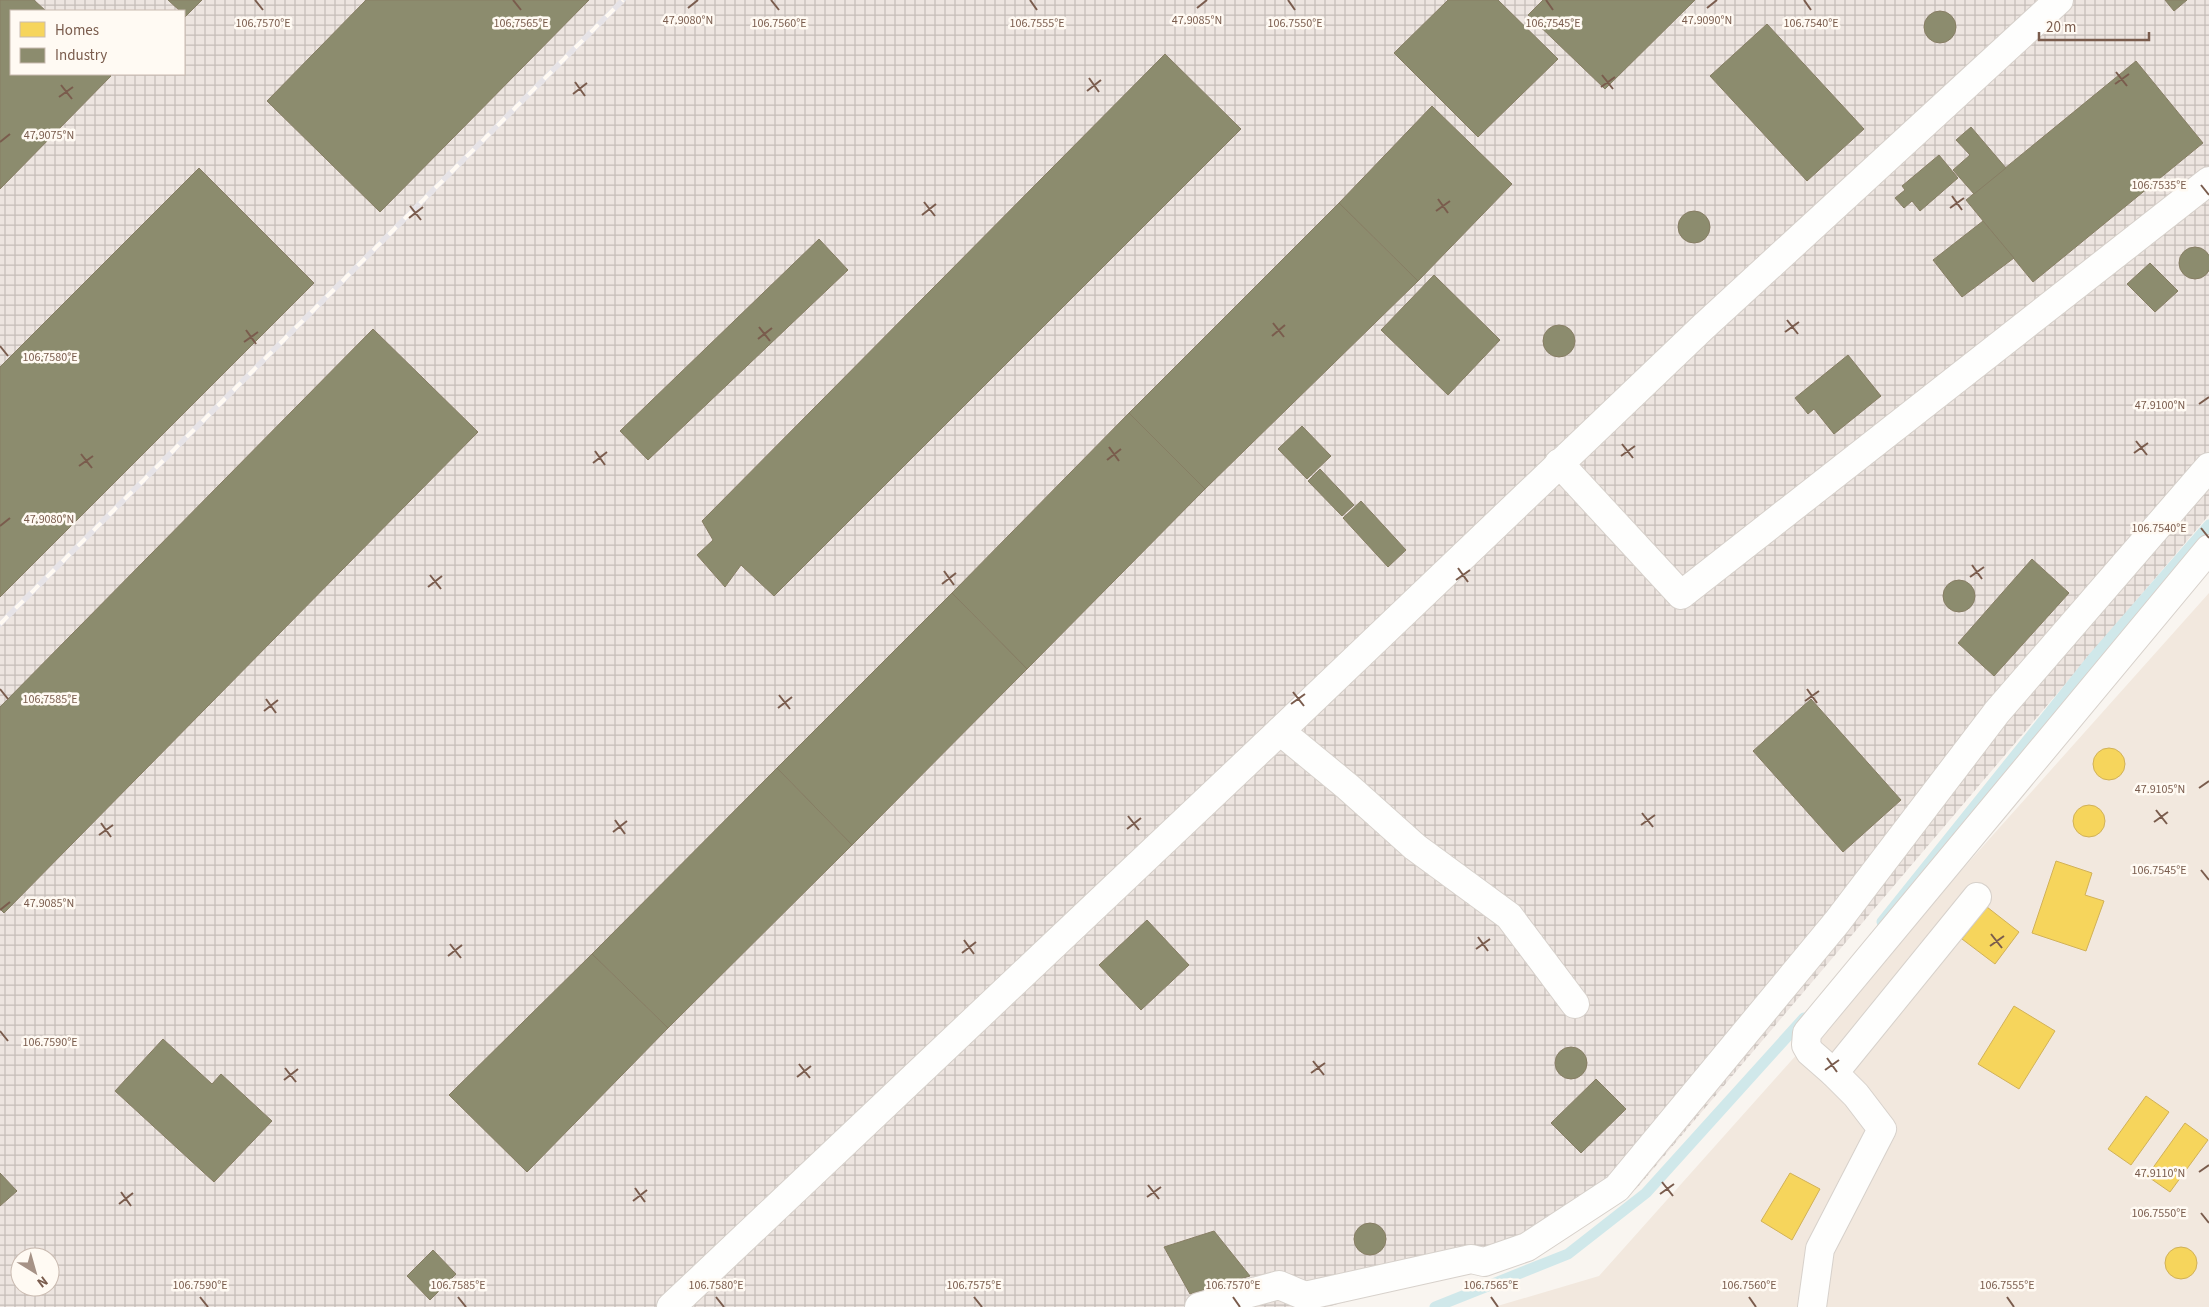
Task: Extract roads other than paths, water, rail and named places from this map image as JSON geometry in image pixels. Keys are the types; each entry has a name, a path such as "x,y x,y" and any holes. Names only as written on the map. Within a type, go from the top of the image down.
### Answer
{"street":[{"path":"671,1307 1280,731 1709,321 2059,0"},
{"path":"1559,463 1681,595 2209,181"},
{"path":"1199,1307 1279,1285 1305,1296 1472,1259 1484,1262 1527,1247 1617,1188 1837,922 1997,712 2209,467"},
{"path":"1812,1307 1820,1249 1882,1128 1856,1096 1810,1052 1806,1045 1807,1033 2209,549"},
{"path":"1280,731 1348,787 1415,847 1510,916 1574,1004"},
{"path":"1834,1074 1977,897"}],"waterway":[{"path":"1882,922 2094,657 2209,525"},
{"path":"1435,1307 1568,1254 1646,1193 1804,1018"}],"railway":[{"path":"0,624 623,0"}]}
